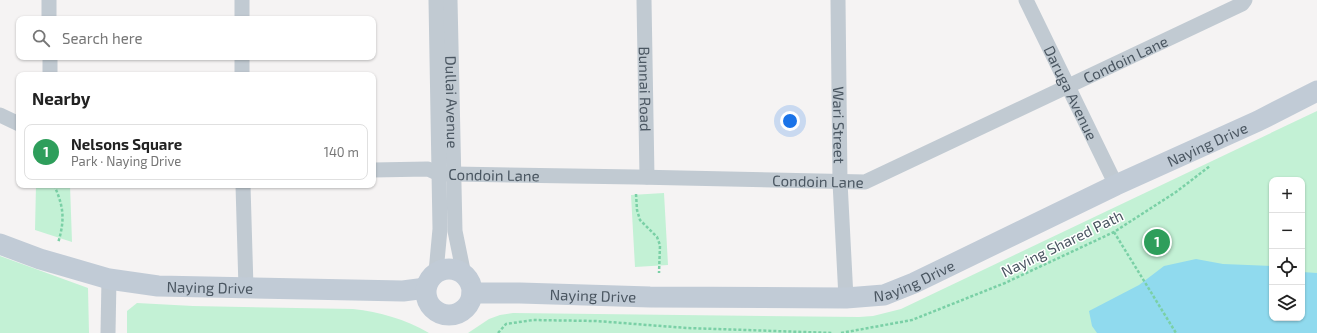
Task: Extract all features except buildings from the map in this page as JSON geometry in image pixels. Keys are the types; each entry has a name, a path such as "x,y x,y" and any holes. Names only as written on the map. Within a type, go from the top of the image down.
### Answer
{"street":[{"path":"49,0 49,16"},
{"path":"242,0 242,16"},
{"name":"Dullai Avenue","path":"436,0 446,174 455,231 468,284"},
{"name":"Dullai Avenue","path":"431,280 440,229 446,174 450,0"},
{"name":"Bunnai Road","path":"644,0 647,177"},
{"name":"Wari Street","path":"838,0 840,182 846,298"},
{"name":"Daruga Avenue","path":"1026,0 1116,185"},
{"name":"Condoin Lane","path":"376,170 428,169 446,174 865,182 1242,4 1245,0"},
{"path":"50,60 50,72"},
{"path":"242,60 242,72"},
{"name":"Naying Drive","path":"468,284 520,293 655,297 846,298 884,295 914,283 1116,185 1250,124 1317,91"},
{"path":"0,115 16,123"},
{"path":"243,188 246,288"},
{"name":"Naying Drive","path":"0,244 40,259 109,279 158,286 403,291 431,280"},
{"path":"443,269 458,270 468,284 470,301 465,308 454,314 442,314 429,304 426,296 431,280 443,269"},
{"path":"108,333 109,279"}],"path":[{"name":"Naying Shared Path","path":"841,333 912,320 1004,283 1114,232 1176,192 1212,164"},
{"path":"55,188 62,207 63,220 58,243"},
{"path":"636,192 637,210 640,220 657,237 660,245 660,273"},
{"path":"1114,232 1176,333"},
{"path":"498,333 506,324 533,320 596,321 686,328 833,333"}],"green space":[{"path":"1317,111 1317,333 468,333 489,319 500,315 513,313 873,316 901,309"},
{"path":"36,188 70,188 72,242 35,230"},
{"path":"664,193 668,265 635,267 631,195"},
{"path":"0,256 88,288 89,333 0,333"},
{"path":"137,303 193,306 353,309 392,317 429,333 127,333 127,311"}],"water":[{"path":"1196,259 1223,264 1269,266 1269,321 1305,321 1305,272 1317,273 1317,333 1097,333 1092,326 1089,311 1139,285 1164,266"}],"place":[{"name":"Nelsons Square","path":"1157,242"}]}
